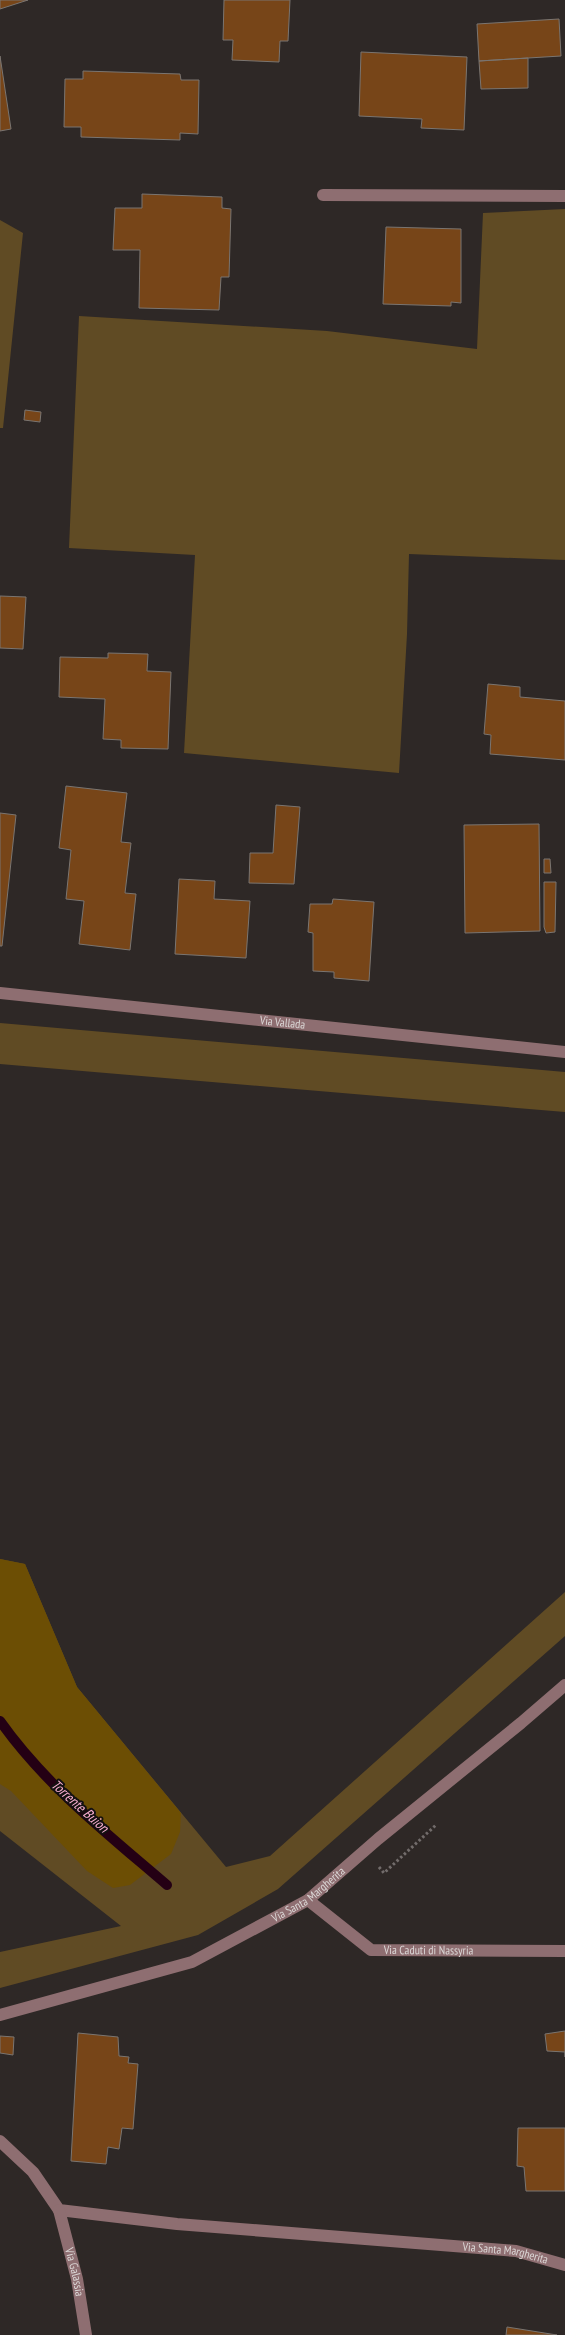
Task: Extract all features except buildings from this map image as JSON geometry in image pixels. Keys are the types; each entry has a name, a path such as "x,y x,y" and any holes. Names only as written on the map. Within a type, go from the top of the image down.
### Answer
{"street":[{"path":"323,195 565,196"},
{"name":"Via Vallada","path":"0,993 565,1052"},
{"name":"Via Santa Margherita","path":"0,2014 192,1962 308,1900 378,1839 521,1723 565,1684"},
{"name":"Via Caduti di Nassyria","path":"308,1900 371,1950 565,1952"},
{"path":"0,2141 33,2172 59,2210"},
{"name":"Via Santa Margherita","path":"59,2210 186,2225 516,2251 565,2265"},
{"name":"Via Galassia","path":"59,2210 77,2279 86,2335"}],"shaded area":[{"path":"565,209 565,560 409,554 407,634 399,773 184,753 195,555 69,548 79,316 327,331 477,349 483,213"},
{"path":"0,220 23,233 3,428 0,428"},
{"path":"0,1023 565,1072 565,1112 0,1064"},
{"path":"0,1559 25,1564 77,1687 226,1867 270,1856 565,1592 565,1636 278,1889 198,1935 0,1988 0,1952 121,1926 0,1831"},
{"path":"0,1559 25,1564 77,1687 181,1813 180,1832 171,1854 130,1885 113,1888 87,1871 11,1791 0,1784"}],"waterway":[{"name":"Torrente Buion","path":"0,1721 37,1767 57,1788 167,1885"}]}
